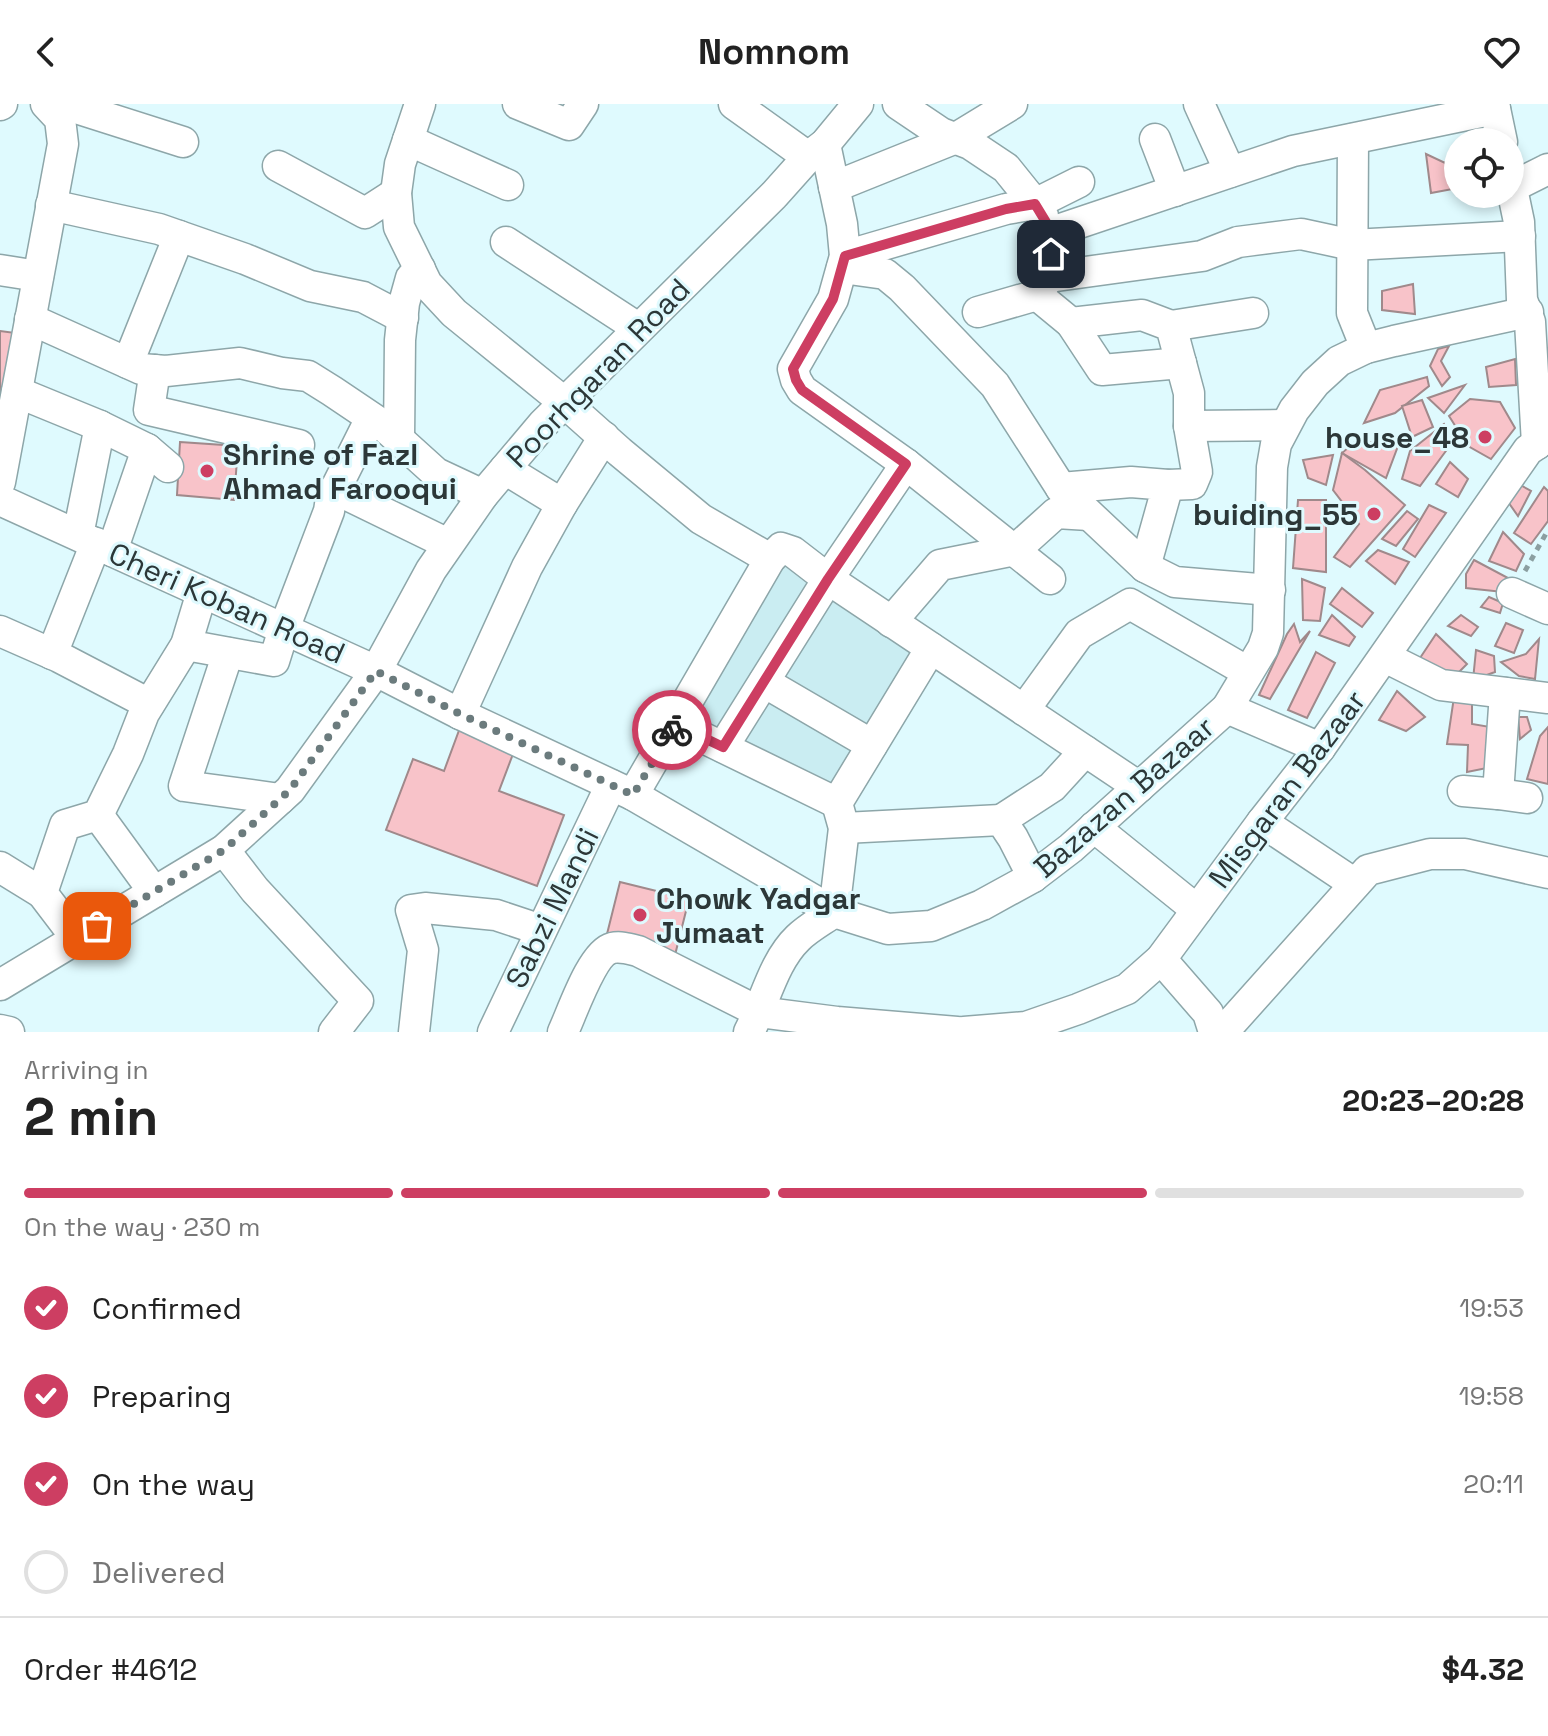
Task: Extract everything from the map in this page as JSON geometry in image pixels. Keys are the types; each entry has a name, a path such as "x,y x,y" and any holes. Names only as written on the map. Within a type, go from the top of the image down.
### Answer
{"street":[{"path":"420,104 400,164 396,193 399,227 427,284 454,313 701,519 770,559 781,548 793,552 891,622 1139,787"},
{"path":"518,104 569,125 583,104"},
{"path":"734,104 816,150 834,187 842,224 843,262 833,299 793,369 802,390 906,464 1050,579"},
{"path":"898,104 941,133 970,144 1006,168 1035,204 1052,232 1043,286 1102,370 1181,363"},
{"path":"834,187 956,138 1012,104"},
{"path":"1199,104 1230,172"},
{"name":"Poorhgaran Road","path":"0,985 224,850 290,790 376,671 431,570 483,495 565,403 774,195 816,150 849,107"},
{"path":"1052,232 1293,151 1494,107 1499,128"},
{"path":"0,482 10,400 30,319 63,144 63,109 183,142"},
{"path":"1155,139 1175,191"},
{"path":"1353,139 1352,313 1366,348"},
{"path":"408,140 508,185"},
{"path":"278,166 365,213 396,193"},
{"path":"1524,178 1548,169"},
{"path":"843,262 1006,209 1035,204 1079,182"},
{"path":"51,205 159,229 310,286 363,297 403,318"},
{"path":"1516,208 1522,300 1540,356 1542,445"},
{"path":"978,312 1043,286 1202,256 1238,242 1301,234 1352,245 1520,236"},
{"path":"149,410 142,367 179,236"},
{"path":"506,242 638,328"},
{"path":"843,262 885,274 902,288 995,385 1061,488 1145,567 1175,582 1270,590"},
{"path":"399,439 400,340 404,303 411,278 420,269"},
{"path":"0,270 38,276"},
{"path":"1227,708 1263,648 1268,633 1272,467 1276,444 1284,425 1315,383 1339,361 1366,348 1528,312"},
{"path":"1071,323 1142,315 1171,326 1253,313"},
{"path":"30,319 142,367 166,371 240,363 308,376 399,439 436,473 483,495"},
{"path":"1061,488 1131,482 1192,484 1197,472 1189,426 1189,393 1171,326"},
{"path":"10,400 102,427 158,458 95,543 52,654"},
{"path":"102,427 149,410 299,445"},
{"path":"186,645 274,661 335,489 371,418"},
{"path":"1189,426 1284,425"},
{"path":"95,543 102,427"},
{"path":"460,714 527,567 604,437"},
{"name":"Misgaran Bazaar","path":"964,1032 1026,1027 1078,1009 1127,989 1161,959 1320,748 1528,450 1542,445"},
{"path":"723,747 828,579 906,464"},
{"path":"505,469 562,504"},
{"path":"1145,567 1168,485"},
{"path":"335,489 448,544"},
{"name":"Cheri Koban Road","path":"0,500 376,671 622,790 834,912"},
{"path":"891,622 940,565 1015,550 1056,513 1089,515"},
{"name":"Sabzi Mandi","path":"493,1032 541,930 622,790 675,724 770,559"},
{"path":"42,893 65,825 98,815 144,713 186,645 202,592"},
{"path":"1512,593 1548,609"},
{"path":"1024,710 1079,634 1130,604 1248,672"},
{"path":"0,631 149,704"},
{"path":"754,1022 778,966 797,938 834,912 841,815 872,745 931,648"},
{"path":"228,653 184,786 280,799"},
{"path":"1385,657 1441,685 1548,698"},
{"path":"764,682 872,745"},
{"path":"1463,791 1512,796 1505,693"},
{"name":"Bazazan Bazaar","path":"834,912 888,929 931,926 982,905 1033,877 1071,848 1227,708 1320,748"},
{"path":"675,724 723,747 841,815 1001,820 1052,787 1085,751"},
{"path":"98,815 154,892"},
{"path":"1001,820 1033,877"},
{"path":"1262,822 1355,884"},
{"path":"1094,827 1197,910"},
{"path":"224,850 255,890 358,1001 334,1032"},
{"path":"1223,1032 1368,870 1430,854 1465,854 1548,873"},
{"path":"0,867 42,893 77,939"},
{"path":"414,1032 423,950 411,910 425,908 496,915 541,930"},
{"path":"563,1032 594,967 600,957 612,948 638,951 754,1022 957,1032"},
{"path":"1161,959 1208,1013 1214,1032"},
{"path":"0,1030 9,1032"}],"path":[{"path":"1512,593 1548,530"}],"shaded area":[{"path":"783,556 924,649 835,797 681,722"}],"building":[{"path":"1426,154 1444,163 1444,191 1431,193"},
{"path":"1413,284 1415,314 1382,310 1382,291"},
{"path":"0,331 23,334 13,400 0,398"},
{"path":"1449,346 1441,361 1450,377 1442,386 1430,366 1438,349"},
{"path":"1515,359 1516,385 1489,387 1486,367"},
{"path":"1427,377 1429,386 1395,413 1364,423 1380,390"},
{"path":"1465,385 1444,413 1428,398"},
{"name":"house_48","path":"1470,399 1500,402 1515,428 1491,459 1468,446 1449,416"},
{"path":"1422,400 1433,427 1412,437 1402,406"},
{"path":"1444,424 1454,440 1420,486 1402,479 1410,451"},
{"path":"1357,440 1398,446 1386,478 1342,453"},
{"name":"Shrine of Fazl Ahmad Farooqui","path":"180,442 238,446 234,500 177,495"},
{"name":"buiding_55","path":"1342,453 1405,505 1350,567 1334,557 1359,524 1333,490"},
{"path":"1333,455 1326,485 1308,478 1303,460"},
{"path":"1450,462 1468,479 1458,497 1436,484"},
{"path":"1515,482 1531,491 1518,516 1506,499"},
{"path":"1544,487 1548,491 1548,521 1531,544 1514,533"},
{"path":"1298,500 1326,500 1326,572 1293,568"},
{"path":"1429,505 1446,513 1415,557 1403,549"},
{"path":"1407,511 1418,519 1396,546 1382,539"},
{"path":"1503,532 1524,554 1516,571 1489,561"},
{"path":"1378,550 1409,562 1395,584 1366,561"},
{"path":"1474,560 1508,578 1503,592 1466,588 1466,574"},
{"path":"1302,579 1325,588 1320,621 1303,620"},
{"path":"1342,588 1373,613 1362,627 1330,604"},
{"path":"1489,597 1503,603 1500,613 1481,607"},
{"path":"1332,615 1355,637 1349,646 1319,635"},
{"path":"1461,615 1478,627 1471,636 1448,626"},
{"path":"1506,623 1523,630 1514,653 1495,646"},
{"path":"1294,624 1300,642 1310,631 1270,699 1259,695 1287,634"},
{"path":"1436,634 1467,664 1453,678 1418,661"},
{"path":"1539,639 1535,679 1519,676 1501,662 1526,654"},
{"path":"1476,650 1494,656 1495,672 1473,680"},
{"path":"1316,652 1335,663 1307,718 1288,710"},
{"path":"1397,691 1425,717 1406,731 1379,720"},
{"path":"1454,697 1472,699 1472,724 1496,728 1492,767 1467,772 1468,745 1447,744"},
{"path":"1518,717 1527,717 1531,730 1520,739"},
{"path":"461,725 516,746 499,791 564,815 537,886 386,830 413,759 444,771"},
{"path":"1548,727 1548,784 1527,779 1540,736"},
{"path":"620,882 689,899 675,955 606,938"}],"way so far":[{"path":"97,926 224,850 290,790 376,671 633,795 672,730"}],"place":[{"name":"house_48","path":"1485,437"},
{"name":"Shrine of Fazl Ahmad Farooqui","path":"207,471"},
{"name":"buiding_55","path":"1374,514"},
{"name":"Chowk Yadgar Jumaat","path":"640,915"}],"route":[{"path":"672,730 675,724 723,747 828,579 906,464 802,390 796,380 793,369 833,299 845,256 1006,209 1035,204 1052,232 1051,254"}]}
